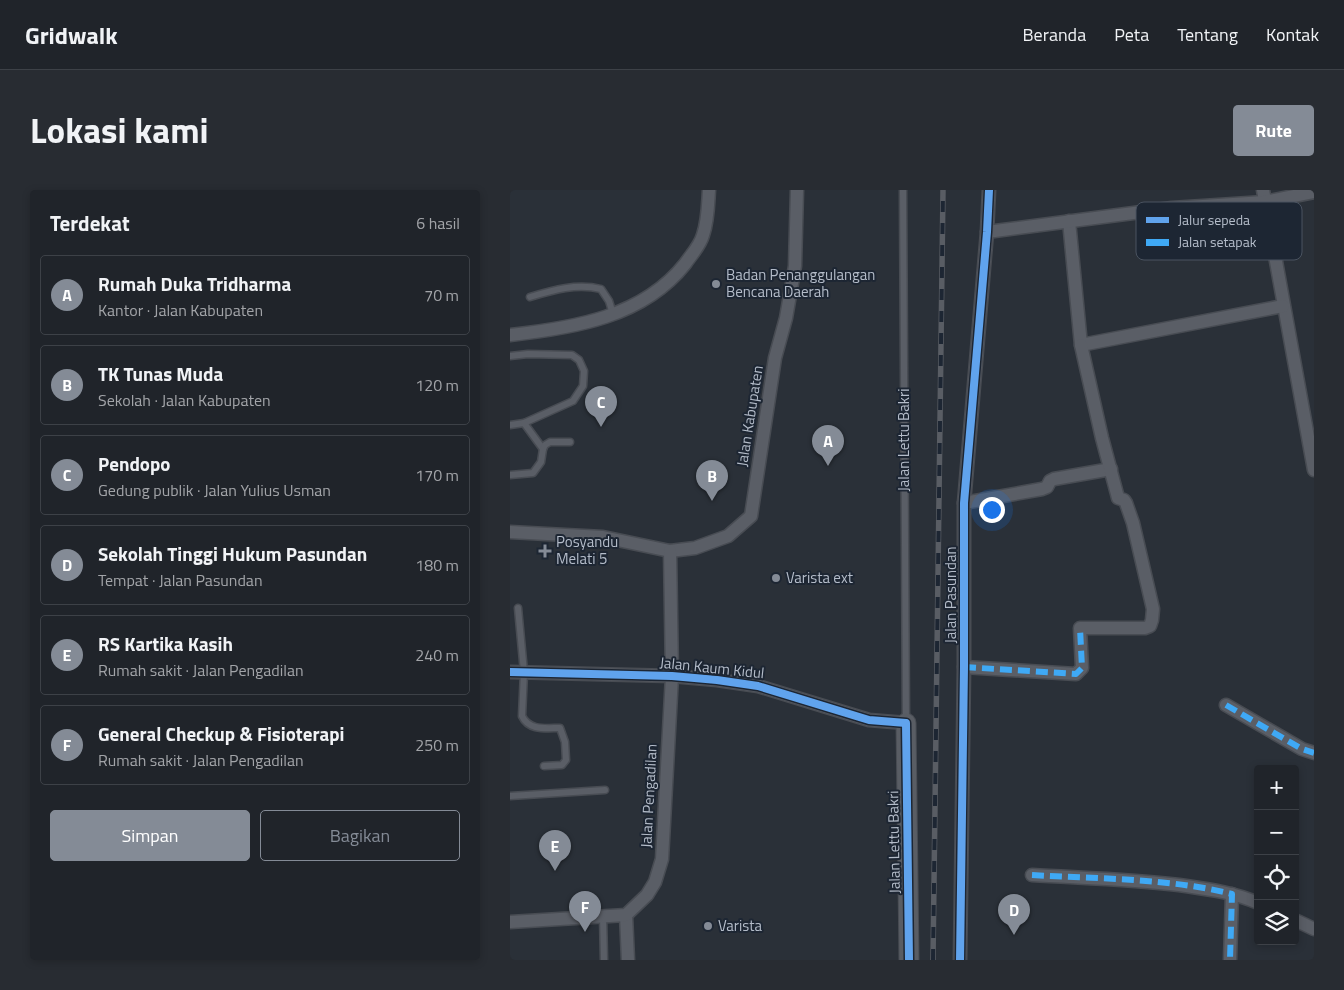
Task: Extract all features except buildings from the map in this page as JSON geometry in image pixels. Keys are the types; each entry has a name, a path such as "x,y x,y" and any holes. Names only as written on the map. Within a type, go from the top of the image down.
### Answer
{"street":[{"path":"510,335 542,332 614,315 645,300 673,279 699,245 705,229 709,190"},
{"name":"Jalan Kabupaten","path":"510,532 603,537 670,551 695,548 728,536 751,516 775,358 786,318 796,266 796,190"},
{"name":"Jalan Pasundan","path":"960,960 964,503 989,190"},
{"path":"1218,202 1314,192"},
{"path":"987,232 1136,213"},
{"path":"964,667 1076,674 1082,668 1080,628 1137,629 1150,626 1152,620 1153,609 1133,523 1124,500 1120,499 1116,494 1081,345 1070,221"},
{"path":"1275,260 1312,447 1314,470"},
{"path":"1081,345 1283,306"},
{"path":"964,503 1042,489 1047,487 1050,481 1054,479 1111,469"},
{"name":"Jalan Pengadilan","path":"626,914 647,895 655,882 662,859 672,676 670,551"},
{"name":"Jalan Kaum Kidul","path":"510,672 672,676 717,680 758,686 869,720 906,723"},
{"path":"1226,705 1314,753"},
{"name":"Jalan Lettu Bakri","path":"906,723 909,960"},
{"path":"1032,875 1141,881 1214,890 1254,902"},
{"path":"1230,960 1232,894"},
{"path":"510,922 626,914 628,960"},
{"path":"1299,922 1314,929"}],"lane":[{"name":"Jalan Lettu Bakri","path":"903,190 906,723"},
{"path":"530,297 570,287 588,286 601,289 610,301 614,315"},
{"path":"510,356 528,354 572,355 579,360 584,371 583,386 573,401 524,423 510,425"},
{"path":"524,423 543,449"},
{"path":"510,475 533,473 541,462 545,444 550,442 570,442"},
{"path":"518,608 524,672 522,716 525,722 536,728 560,728 565,742 566,760 562,765 544,766"},
{"path":"510,796 605,790"},
{"path":"603,916 604,960"}],"railway":[{"path":"933,960 943,190"}],"marked path":[{"path":"964,667 1076,674 1082,668 1080,628"},
{"path":"1226,705 1302,749 1314,753"},
{"path":"1032,875 1158,882 1232,894 1230,960"}],"cycle path":[{"path":"960,960 964,503 989,190"},
{"path":"510,672 672,676 717,680 758,686 869,720 906,723 909,960"}],"place":[{"name":"Badan Penanggulangan Bencana Daerah","path":"716,284"},
{"name":"Pendopo","path":"601,427"},
{"name":"Rumah Duka Tridharma","path":"828,466"},
{"name":"TK Tunas Muda","path":"712,501"},
{"name":"Posyandu Melati 5","path":"545,551"},
{"name":"Varista ext","path":"776,578"},
{"name":"RS Kartika Kasih","path":"555,871"},
{"name":"Varista","path":"708,926"},
{"name":"General Checkup & Fisioterapi","path":"585,932"},
{"name":"Sekolah Tinggi Hukum Pasundan","path":"1014,935"}]}
